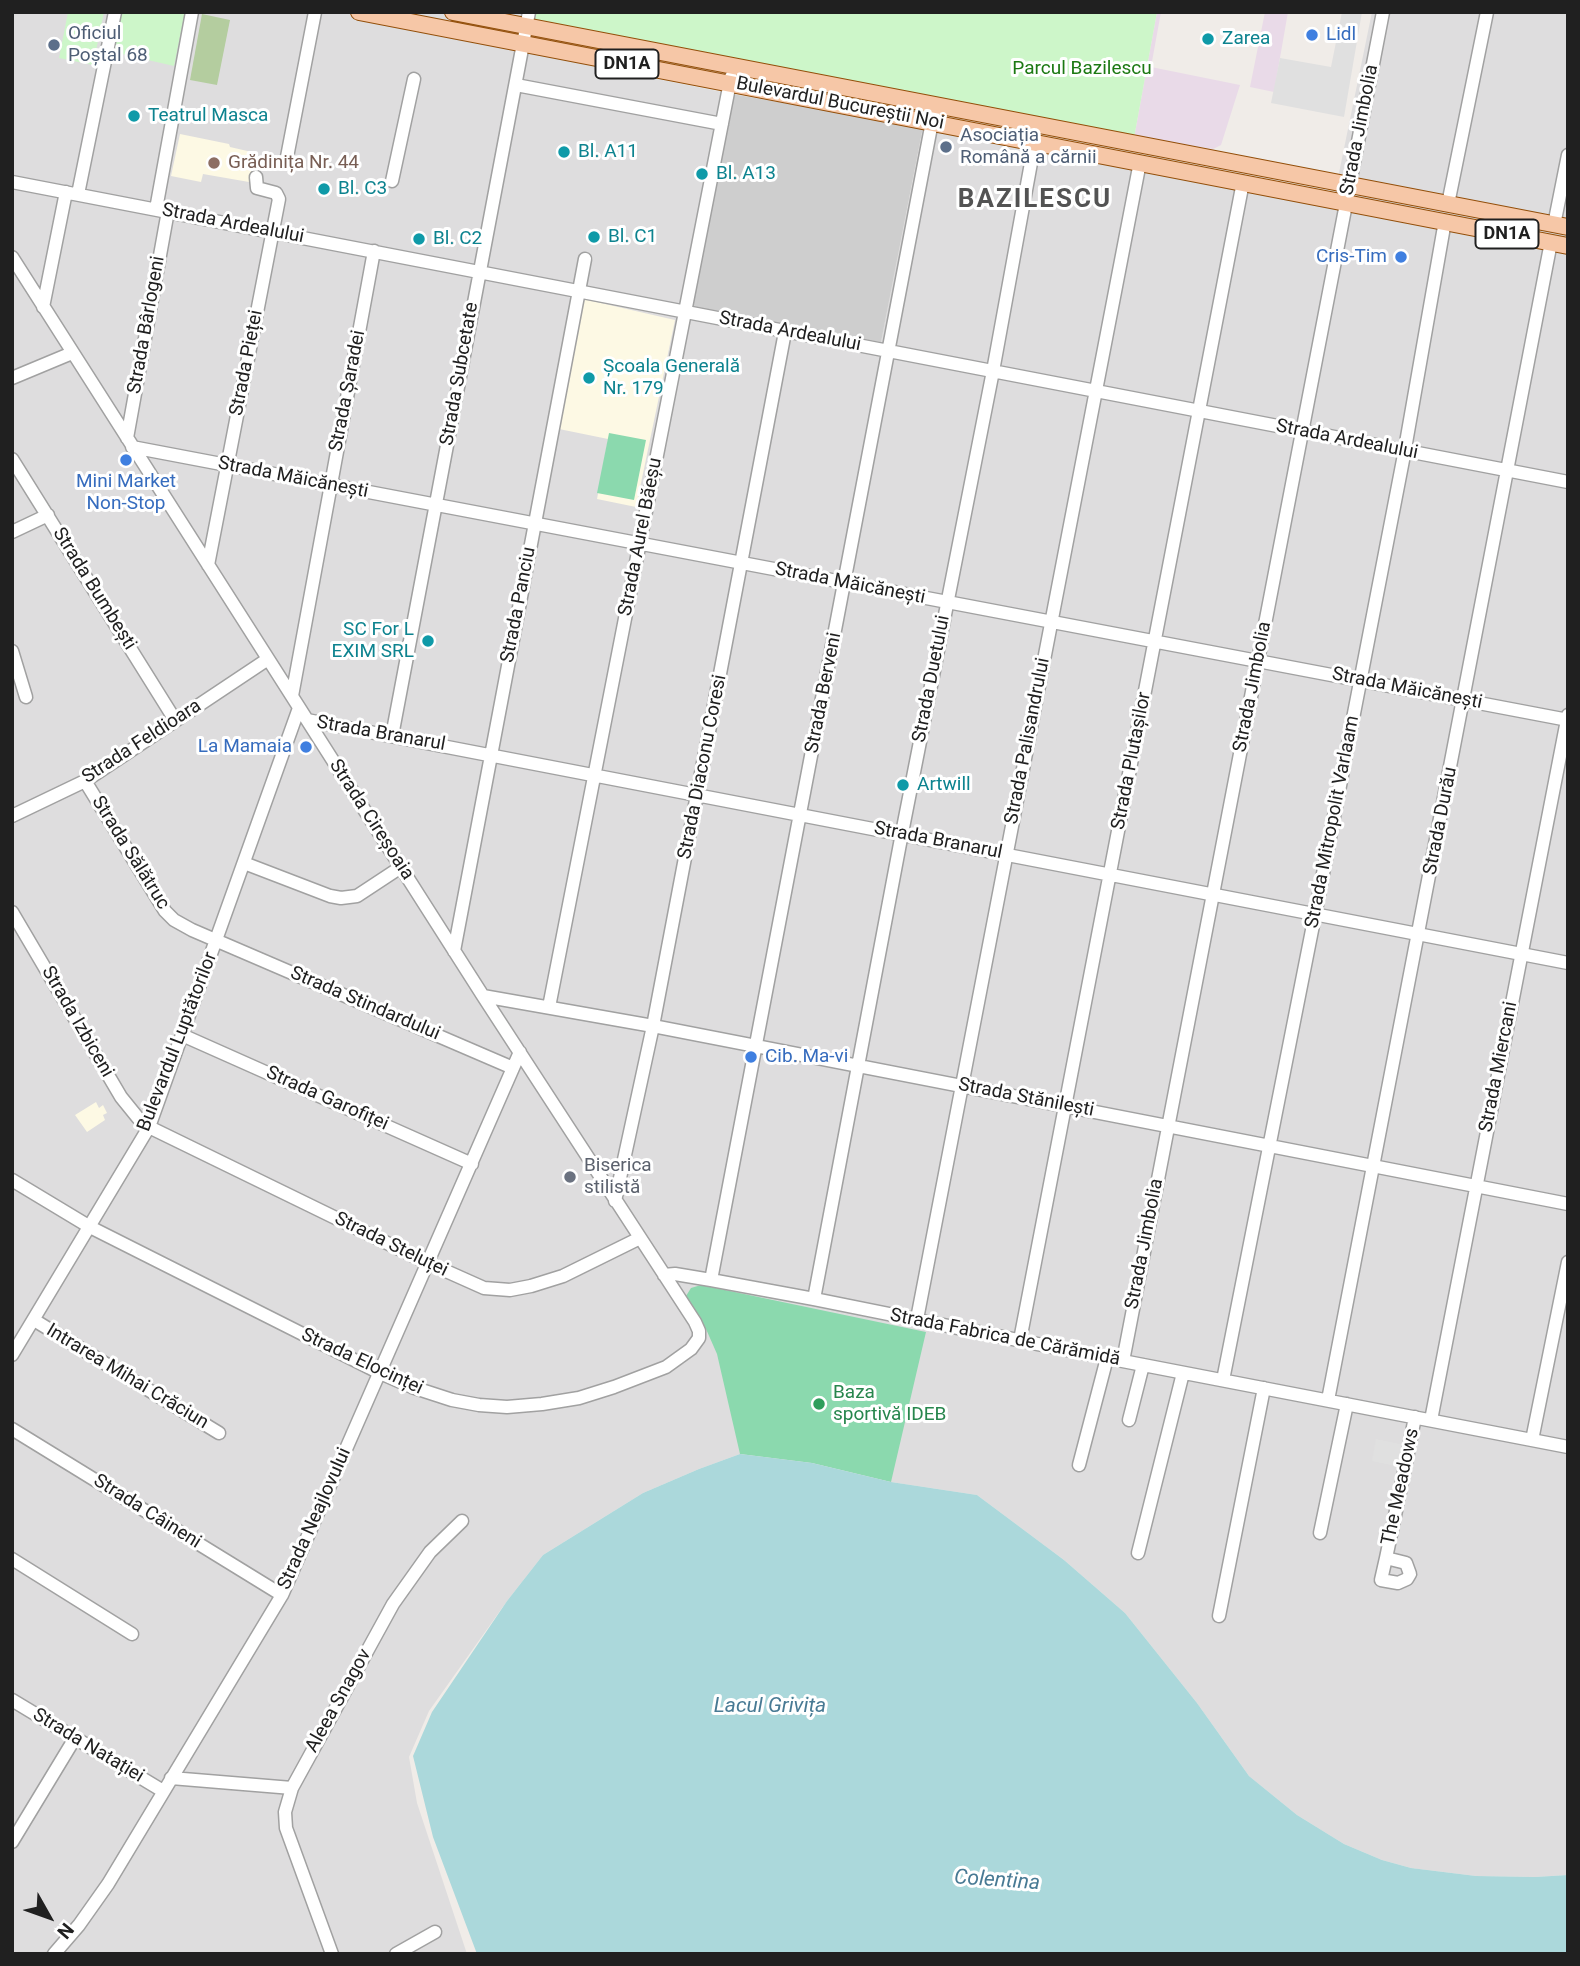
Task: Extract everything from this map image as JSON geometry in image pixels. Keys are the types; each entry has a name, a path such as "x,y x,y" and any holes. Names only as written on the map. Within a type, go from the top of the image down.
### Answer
{"main road":[{"name":"Bulevardul Bucureștii Noi","path":"359,12 524,44 731,75 934,114 1348,194 1445,221 1560,244"},
{"name":"Bulevardul Bucureștii Noi","path":"453,12 528,20 731,75"},
{"name":"Bulevardul Bucureștii Noi","path":"934,114 1035,141 1243,182 1448,204 1561,226"}],"street":[{"path":"43,307 115,12"},
{"name":"Strada Bârlogeni","path":"130,443 192,12"},
{"path":"287,157 315,12"},
{"name":"Strada Jimbolia","path":"1123,1361 1382,12"},
{"path":"1448,204 1487,12"},
{"name":"Strada Subcetate","path":"392,736 528,20"},
{"name":"Strada Aurel Băeșu","path":"549,1007 731,75"},
{"path":"392,181 414,79"},
{"path":"516,85 722,124"},
{"name":"Strada Berveni","path":"711,1280 934,114"},
{"name":"Strada Duetului","path":"814,1299 1035,141"},
{"path":"1561,226 1568,155"},
{"name":"Strada Palisandrului","path":"917,1320 1140,162"},
{"name":"Strada Pieței","path":"208,565 279,195 257,188 256,177"},
{"name":"Strada Ardealului","path":"12,182 1568,482"},
{"name":"Strada Plutașilor","path":"1020,1340 1243,182"},
{"name":"Strada Mitropolit Varlaam","path":"1223,1380 1271,1145 1404,451 1445,221"},
{"name":"Strada Durău","path":"1328,1400 1507,471 1560,244"},
{"name":"Strada Șaradei","path":"292,696 374,251"},
{"name":"Strada Cireșoaia","path":"12,257 664,1275"},
{"name":"Strada Panciu","path":"454,951 585,259"},
{"name":"Strada Diaconu Coresi","path":"615,1200 653,1026 785,332"},
{"path":"12,378 72,353"},
{"name":"Strada Măicănești","path":"130,443 228,465 742,564 1568,718"},
{"name":"Strada Bumbești","path":"12,459 175,720"},
{"path":"12,532 48,515"},
{"path":"12,651 26,697"},
{"name":"Strada Feldioara","path":"12,816 85,780 268,659"},
{"name":"Bulevardul Luptătorilor","path":"12,1355 149,1127 299,708"},
{"name":"Strada Miercani","path":"1431,1420 1568,718"},
{"name":"Strada Branarul","path":"307,720 1568,963"},
{"name":"Strada Sălătruc","path":"85,780 165,911 183,926 216,940"},
{"path":"244,863 341,898 356,896 401,867"},
{"name":"Strada Izbiceni","path":"12,912 121,1097 149,1127"},
{"name":"Strada Stindardului","path":"216,940 513,1068"},
{"name":"Strada Stănilești","path":"483,996 1168,1125 1568,1205"},
{"name":"Strada Garofiței","path":"181,1035 472,1164"},
{"name":"Strada Neajlovului","path":"54,1954 101,1895 282,1595 520,1052"},
{"name":"Strada Steluței","path":"149,1127 484,1288 510,1290 563,1276 640,1238"},
{"name":"Strada Elocinței","path":"12,1180 90,1227 380,1373 452,1400 508,1407 542,1404 579,1398 666,1367 691,1349 699,1338 699,1331 664,1275"},
{"path":"1532,1440 1568,1262"},
{"name":"Strada Fabrica de Cărămidă","path":"664,1275 675,1274 814,1299 1223,1380 1263,1392 1328,1400 1568,1447"},
{"name":"Intrarea Mihai Crăciun","path":"34,1320 219,1433"},
{"path":"1079,1465 1107,1358"},
{"path":"1129,1420 1143,1365"},
{"path":"1138,1553 1183,1373"},
{"path":"1219,1616 1263,1392"},
{"path":"1321,1533 1347,1404"},
{"name":"The Meadows","path":"1386,1558 1415,1416"},
{"name":"Strada Câineni","path":"12,1429 282,1595"},
{"name":"Aleea Snagov","path":"332,1954 286,1828 285,1812 292,1788 393,1604 430,1552 462,1521"},
{"path":"12,1559 132,1634"},
{"name":"Strada Natației","path":"12,1700 163,1791"},
{"path":"12,1842 75,1738"},
{"path":"171,1778 292,1788"},
{"path":"396,1954 435,1932"}],"shaded area":[{"path":"12,12 536,12 529,53 732,94 881,341 923,127 1332,207 1372,12 1568,12 1568,1875 1476,1876 1411,1868 1382,1860 1344,1844 1297,1815 1249,1776 1197,1703 1125,1613 1064,1560 977,1495 891,1482 812,1463 740,1454 643,1493 543,1555 429,1711 409,1757 417,1803 467,1954 12,1954"},
{"path":"1157,12 1161,12 1151,67 1240,85 1221,145 1213,149 1134,138"},
{"path":"1265,12 1288,12 1274,92 1250,87"},
{"path":"1342,12 1362,12 1344,117 1271,103 1280,58 1331,67"},
{"path":"732,94 923,127 881,342 691,307"},
{"name":"Grădinița Nr. 44","path":"180,134 229,144 230,147 256,153 249,182 203,174 201,182 171,176"},
{"path":"583,299 675,320 636,507 597,499 608,439 559,429"},
{"path":"96,1102 99,1108 103,1105 107,1113 103,1115 105,1120 87,1132 75,1115"},
{"path":"1376,1439 1409,1446 1405,1468 1372,1461"}],"green space":[{"path":"68,12 104,12 93,65 59,58"},
{"path":"121,12 185,12 174,66 113,52"},
{"name":"Parcul Bazilescu","path":"536,12 1157,12 1134,138 535,19"},
{"path":"202,14 230,20 217,85 190,80"},
{"path":"609,433 646,440 634,500 597,493"},
{"name":"Baza sportivă IDEB","path":"701,1285 926,1332 891,1482 812,1463 740,1454 717,1354 686,1296 691,1288"}],"water":[{"name":"Lacul Grivița","path":"740,1454 812,1463 891,1482 977,1495 1064,1560 1125,1613 1197,1703 1249,1776 1297,1815 1344,1844 1382,1860 1411,1868 1476,1876 1568,1875 1568,1954 477,1954 433,1837 413,1756 432,1712 507,1601 543,1555 643,1493"}],"place":[{"name":"Lidl","path":"1312,35"},
{"name":"Zarea","path":"1208,39"},
{"name":"Oficiul Poștal 68","path":"54,45"},
{"name":"Teatrul Masca","path":"134,116"},
{"name":"Asociația Română a cărnii","path":"946,147"},
{"name":"Bl. A11","path":"564,152"},
{"name":"Grădinița Nr. 44","path":"214,163"},
{"name":"Bl. A13","path":"702,174"},
{"name":"Bl. C3","path":"324,189"},
{"name":"Bl. C1","path":"594,237"},
{"name":"Bl. C2","path":"419,239"},
{"name":"Cris-Tim","path":"1401,257"},
{"name":"Școala Generală Nr. 179","path":"589,378"},
{"name":"Mini Market Non-Stop","path":"126,460"},
{"name":"SC For L EXIM SRL","path":"428,641"},
{"name":"La Mamaia","path":"306,747"},
{"name":"Artwill","path":"903,785"},
{"name":"Cib. Ma-vi","path":"751,1057"},
{"name":"Biserica stilistă","path":"570,1177"},
{"name":"Baza sportivă IDEB","path":"819,1404"}],"district":[{"name":"BAZILESCU","path":"1035,200"}],"water label":[{"name":"Colentina","path":"997,1881"}]}
